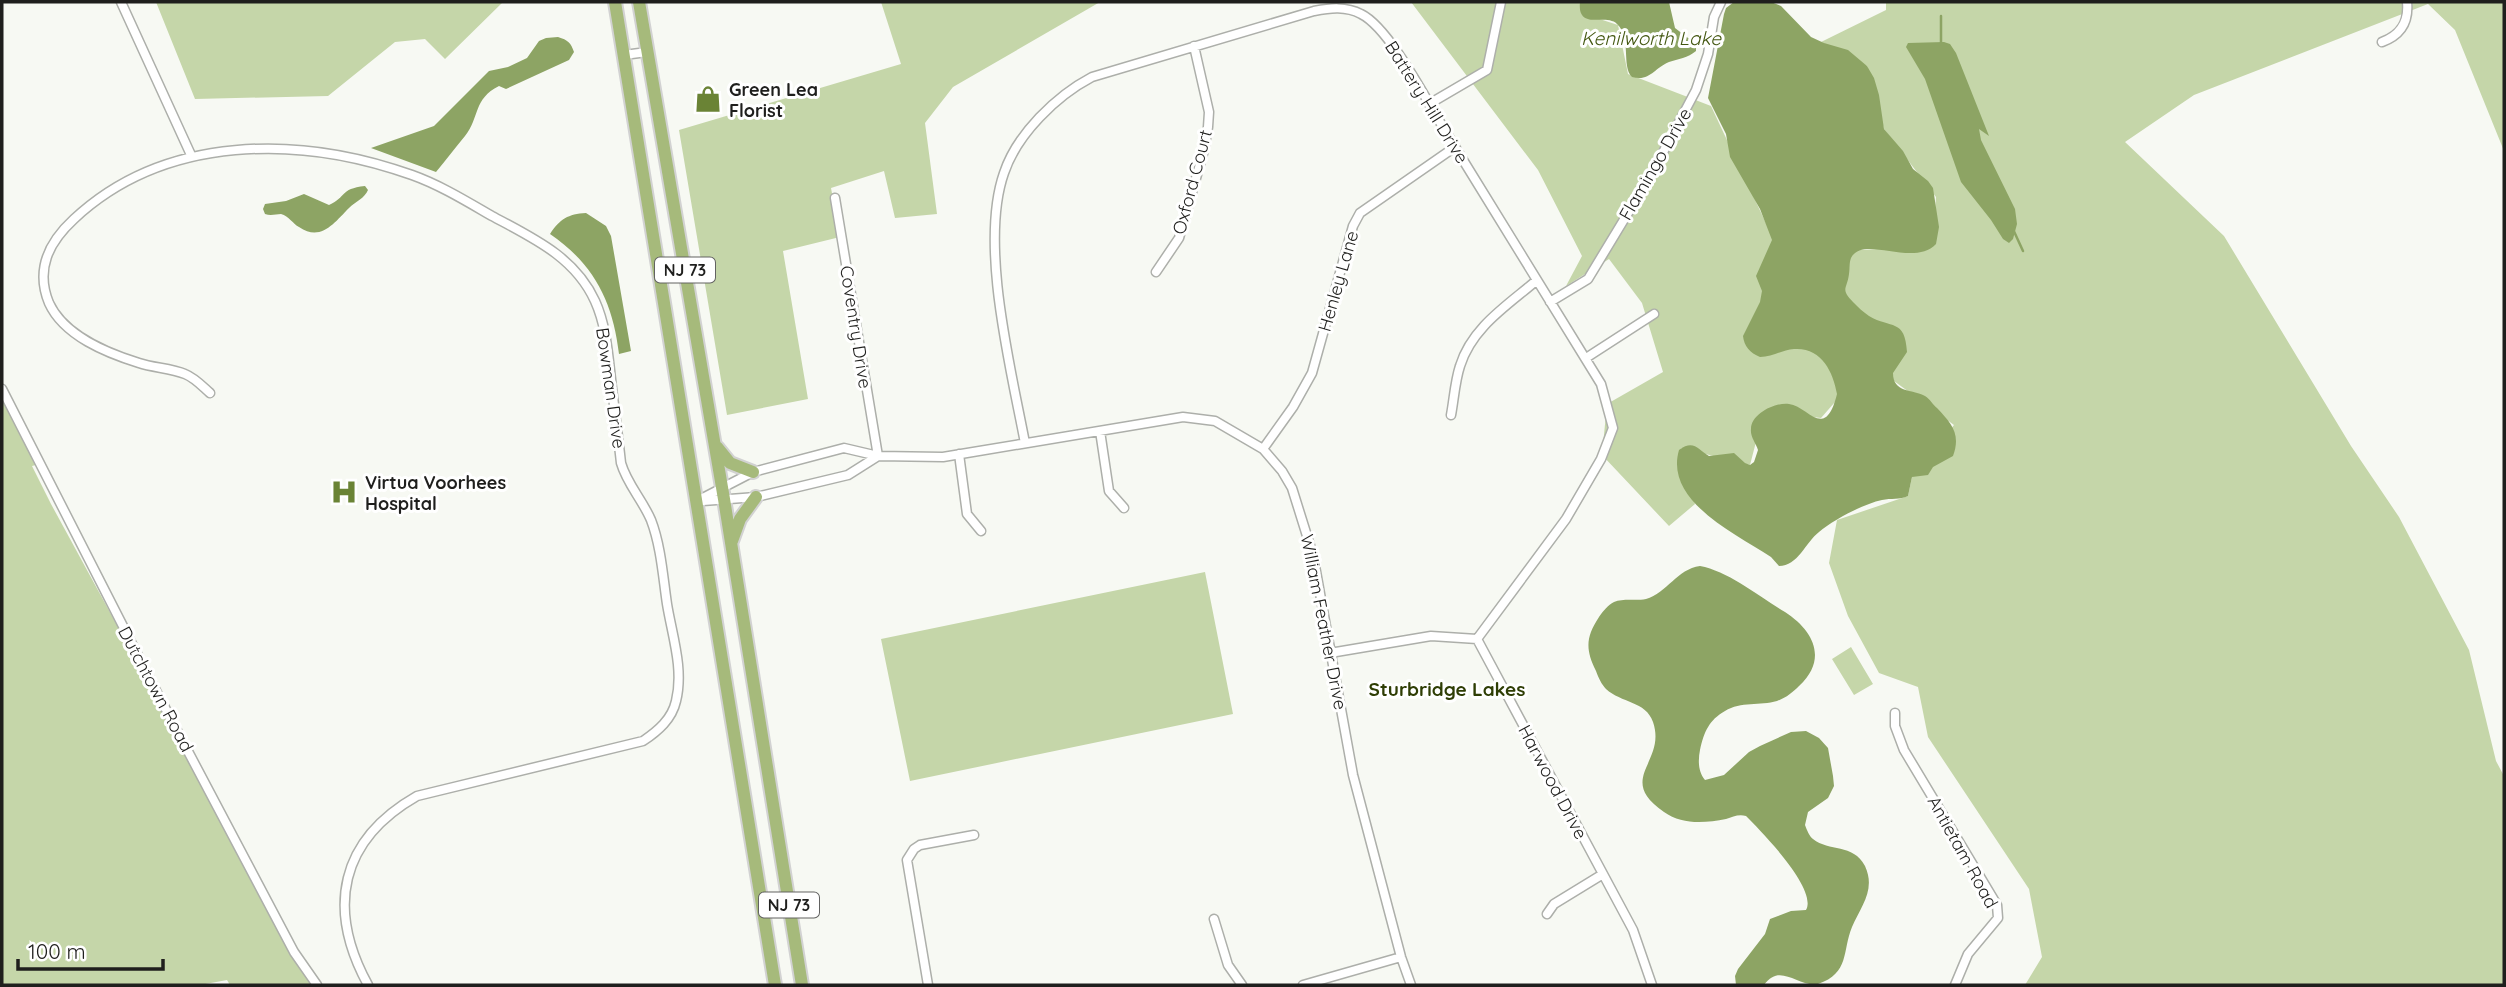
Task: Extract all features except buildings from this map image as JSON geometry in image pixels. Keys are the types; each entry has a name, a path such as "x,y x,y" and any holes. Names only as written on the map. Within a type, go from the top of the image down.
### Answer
{"highway":[{"name":"NJ 73","path":"615,2 775,985"},
{"name":"NJ 73","path":"639,2 732,545 802,985"},
{"path":"715,444 730,463 753,472"},
{"path":"732,545 740,519 756,497"}],"street":[{"path":"121,2 191,155"},
{"path":"1429,104 1487,71 1501,2"},
{"name":"Flamingo Drive","path":"1550,302 1588,279 1651,175 1693,96 1708,54 1714,17 1721,2"},
{"path":"2382,42 2397,36 2408,17 2407,2"},
{"name":"Battery Hill Drive","path":"1025,443 1003,325 994,238 997,202 1004,172 1024,137 1044,112 1072,88 1092,77 1273,21 1336,7 1361,13 1377,26 1429,104 1586,358 1601,384 1611,415 1613,428 1601,459 1566,519 1477,639"},
{"name":"Oxford Court","path":"1156,272 1179,238 1208,127 1209,113 1194,46"},
{"path":"624,55 647,52"},
{"name":"Henley Lane","path":"1263,449 1293,407 1312,373 1353,226 1360,213 1455,147"},
{"name":"Bowman Drive","path":"210,393 183,373 140,363 100,347 72,331 50,304 44,287 43,268 58,233 88,206 115,187 145,172 191,155 257,149 314,151 379,164 441,188 548,246 569,263 595,301 607,344 621,463 628,483 645,508 655,533 677,658 679,681 676,701 669,718 643,741 418,796 398,807 375,826 360,848 351,868 344,911 351,950 368,985"},
{"name":"Coventry Drive","path":"835,198 878,456"},
{"path":"1451,415 1459,368 1473,339 1482,326 1537,280"},
{"path":"1586,358 1654,314"},
{"name":"Dutchtown Road","path":"2,389 159,697 294,952 317,985"},
{"name":"William Feather Drive","path":"723,494 753,472 844,448 878,456 943,457 1183,418 1215,421 1263,449 1282,471 1303,516 1313,555 1353,775 1401,957 1411,985"},
{"path":"1100,431 1109,491 1124,508"},
{"path":"959,454 967,514 981,531"},
{"name":"William Feather Drive","path":"697,501 723,494 756,497 848,475 878,456"},
{"path":"1330,653 1431,636 1477,639"},
{"name":"Harwood Drive","path":"1477,639 1633,930 1653,985"},
{"name":"Antietam Road","path":"1895,713 1895,726 1904,750 1997,905 1998,918 1968,954 1955,985"},
{"path":"928,985 907,860 920,845 974,835"},
{"path":"1547,914 1554,904 1603,874"},
{"path":"1214,919 1228,965 1242,985"},
{"path":"1303,985 1401,957"}],"shaded area":[{"path":"156,2 503,2 445,59 425,39 395,42 328,96 195,99"},
{"path":"881,2 1100,2 953,87 925,123 937,214 895,218 884,171 831,188 840,237 783,251 808,399 727,415 679,130 901,64"},
{"path":"1411,2 1587,2 1581,13 1618,25 1628,74 1711,106 1772,236 1860,250 1933,246 1936,197 1884,129 1867,66 1821,42 1886,10 1886,2 2504,2 2504,151 2455,30 2428,4 2194,95 2125,142 2224,236 2351,446 2399,517 2469,650 2496,761 2504,776 2504,985 2025,985 2042,957 2029,889 1928,737 1918,687 1879,673 1848,616 1829,563 1837,520 1908,496 1912,477 1954,425 1894,381 1835,402 1821,418 1764,411 1750,465 1681,448 1695,504 1669,526 1602,455 1607,404 1663,372 1642,303 1609,259 1566,286 1582,256 1538,170"},
{"path":"2,389 40,464 32,466 51,504 313,985 230,985 227,980 200,985 2,985"},
{"path":"1205,572 1233,714 910,781 881,639"},
{"path":"1851,647 1873,684 1854,695 1832,659"}],"water":[{"name":"Kenilworth Lake","path":"1580,2 1669,2 1675,28 1696,44 1696,51 1669,62 1648,76 1632,77 1627,66 1622,30 1612,21 1587,19 1580,11"},
{"path":"1734,2 1771,2 1781,6 1811,37 1848,50 1867,66 1879,95 1884,129 1903,151 1913,169 1933,188 1939,227 1936,244 1926,251 1857,251 1850,260 1845,291 1867,314 1900,329 1906,341 1907,352 1893,373 1896,384 1927,397 1947,419 1954,430 1956,441 1953,456 1933,467 1928,475 1912,477 1908,496 1874,502 1832,522 1814,537 1796,558 1779,566 1771,557 1706,514 1682,485 1677,468 1679,450 1688,445 1709,456 1734,453 1750,465 1754,462 1758,450 1751,429 1759,414 1771,407 1789,404 1822,419 1832,408 1837,394 1829,369 1812,352 1794,349 1760,357 1748,349 1744,340 1743,336 1760,302 1762,291 1756,276 1772,240 1760,209 1730,157 1726,134 1708,98 1724,14 1726,8"},
{"path":"558,37 572,46 574,52 569,60 506,89 499,86 491,91 481,103 470,129 436,172 371,148 434,126 489,71 508,67 527,58 539,41"},
{"path":"1908,43 1950,44 1956,53 1989,136 1979,129 1981,140 2015,209 2017,224 2013,239 2009,243 2003,239 1961,182 1925,79 1906,47"},
{"path":"365,186 368,190 365,195 321,232 307,231 284,215 265,214 263,209 265,204 286,201 304,194 329,205 347,191"},
{"path":"586,213 606,226 611,236 631,351 619,354 612,318 590,271 550,234 565,218"},
{"path":"1700,566 1722,573 1785,612 1804,628 1814,646 1813,666 1808,676 1789,695 1777,701 1731,708 1715,718 1703,738 1699,762 1705,780 1724,775 1749,752 1791,732 1806,731 1819,738 1828,748 1834,786 1828,798 1808,812 1805,825 1810,836 1819,843 1847,851 1860,859 1865,866 1869,883 1840,967 1835,974 1818,984 1783,975 1770,978 1764,985 1736,985 1735,976 1738,969 1765,934 1770,919 1791,911 1806,910 1804,889 1786,861 1746,816 1686,821 1664,812 1650,800 1644,789 1643,779 1654,749 1653,722 1645,710 1606,689 1590,656 1588,643 1591,631 1610,605 1618,601 1642,600 1653,596 1685,572"}],"waterway":[{"path":"1941,16 1941,44"},
{"path":"2012,227 2023,251"}],"place":[{"name":"Green Lea Florist","path":"708,99"},
{"name":"Virtua Voorhees Hospital","path":"344,492"}],"district":[{"name":"Sturbridge Lakes","path":"1447,689"}]}
